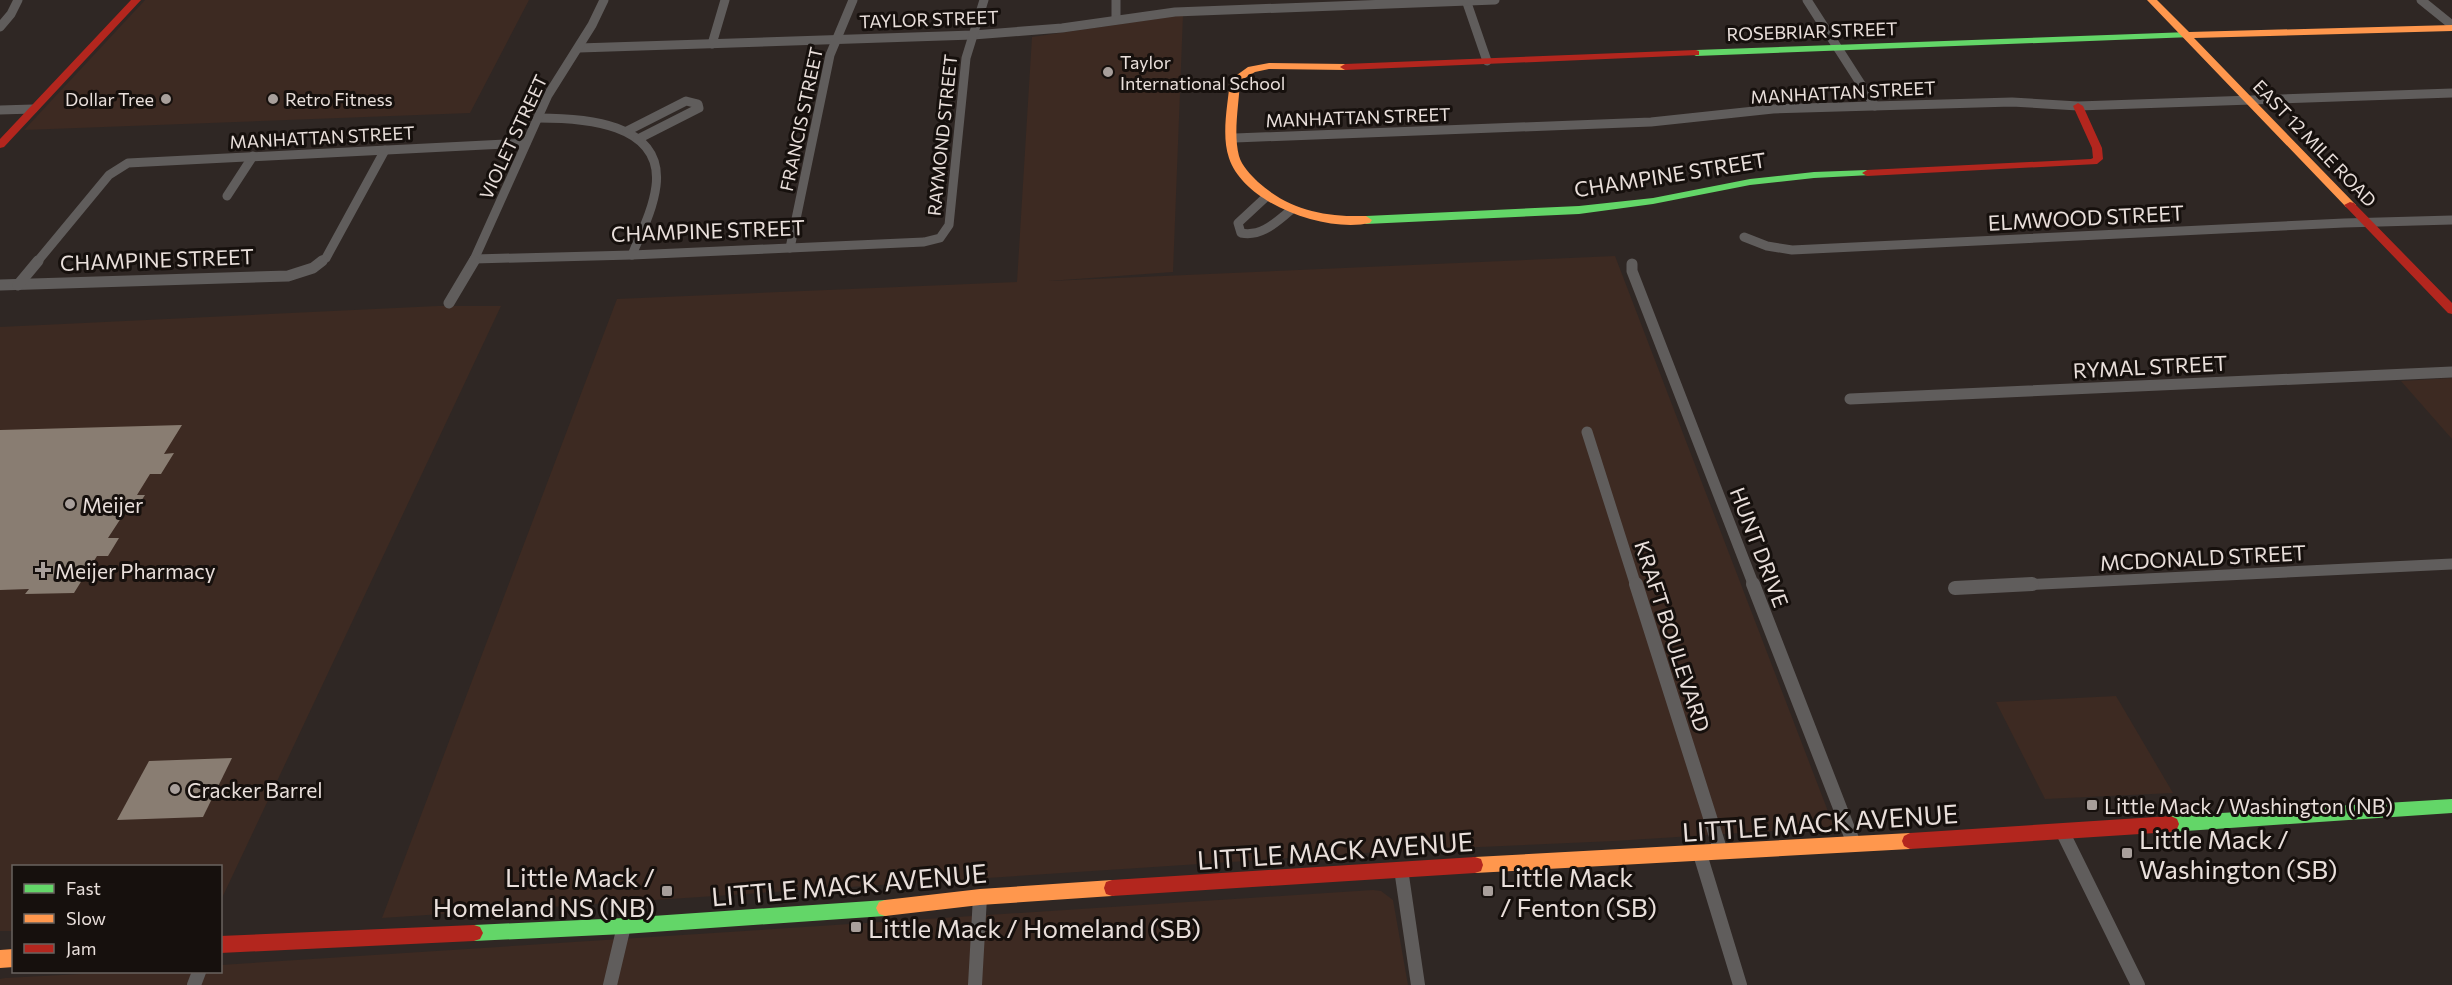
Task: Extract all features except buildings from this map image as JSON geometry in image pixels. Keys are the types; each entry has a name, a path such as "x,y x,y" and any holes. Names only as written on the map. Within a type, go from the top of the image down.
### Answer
{"street":[{"path":"0,27 11,14 18,0"},
{"path":"0,145 136,0"},
{"name":"VIOLET STREET","path":"448,303 474,259 526,143 559,77 579,48 604,0"},
{"path":"712,44 725,0"},
{"name":"FRANCIS STREET","path":"790,248 826,73 836,39 853,0"},
{"name":"RAYMOND STREET","path":"942,238 949,225 966,58 984,0"},
{"path":"1116,0 1116,19"},
{"name":"TAYLOR STREET","path":"579,48 973,35 1062,28 1175,12 1495,0"},
{"path":"1806,0 1875,106"},
{"name":"EAST 12 MILE ROAD","path":"2152,0 2452,310"},
{"path":"2421,0 2452,26"},
{"path":"1466,1 1487,61"},
{"name":"ROSEBRIAR STREET","path":"1235,138 1235,80 1242,73 1269,64 1307,68 2452,26"},
{"name":"MANHATTAN STREET","path":"1235,138 1650,122 1773,109 2030,101 2078,106 2452,93"},
{"path":"627,131 686,101 698,104 699,108 638,139"},
{"name":"CHAMPINE STREET","path":"1235,138 1233,153 1238,168 1266,197 1291,210 1320,217 1368,221 1522,214 1633,204 1785,178 1860,172 2093,162 2098,159 2097,148 2078,106"},
{"path":"0,110 33,110"},
{"path":"538,118 603,123 627,131 651,153 656,164 657,177 654,195 632,255"},
{"name":"MANHATTAN STREET","path":"18,285 109,175 121,166 137,162 526,143"},
{"name":"CHAMPINE STREET","path":"0,285 288,276 314,268 326,258 385,150"},
{"path":"227,196 253,156"},
{"path":"1266,197 1241,219 1238,227 1241,232 1250,235 1260,233 1291,210"},
{"name":"ELMWOOD STREET","path":"1744,237 1780,249 1808,249 2366,222 2452,220"},
{"name":"CHAMPINE STREET","path":"474,259 632,255 924,242 942,238"},
{"name":"HUNT DRIVE","path":"1632,264 1632,271 1691,427 1725,508 1854,844"},
{"name":"RYMAL STREET","path":"1850,399 2452,372"},
{"name":"KRAFT BOULEVARD","path":"1587,432 1721,852"},
{"name":"MCDONALD STREET","path":"1955,588 2452,564"},
{"name":"LITTLE MACK AVENUE","path":"222,945 624,926 860,911 980,897 1401,869 1700,854 2452,806"},
{"path":"2062,831 2138,985"},
{"path":"1700,854 1740,985"},
{"path":"1401,869 1418,985"},
{"path":"975,985 980,897"},
{"path":"610,985 624,926"}],"shaded area":[{"path":"145,0 529,0 470,113 24,130"},
{"path":"1183,15 1173,272 1049,281 1615,256 1834,827 1614,841 1410,850 382,918 617,299 1017,282 1032,37"},
{"path":"438,306 501,306 222,898 222,865 12,865 12,931 0,931 0,327"},
{"path":"2452,378 2452,439 2401,381"},
{"path":"2116,696 2173,793 2045,799 1996,702"},
{"path":"1373,890 1381,891 1393,900 1408,985 0,985 0,979 5,978 100,973 222,973 222,965"}],"traffic: fast":[{"path":"1696,53 2189,35"},
{"path":"1366,220 1579,210 1653,201 1750,182 1814,175 1867,173"},
{"path":"2171,824 2452,806"},
{"path":"474,933 624,926 885,908"}],"traffic: slow":[{"path":"2152,0 2350,205"},
{"path":"2189,35 2452,28"},
{"path":"1345,67 1260,67 1235,80 1233,154 1238,166 1251,181 1263,192 1289,208 1318,217 1366,220"},
{"path":"1475,865 1910,841"},
{"path":"885,908 980,897 1112,888"},
{"path":"0,959 12,958"}],"traffic: jam":[{"path":"0,145 136,0"},
{"path":"1345,67 1696,53"},
{"path":"1867,173 2093,162 2098,159 2097,148 2078,106"},
{"path":"2350,205 2452,310"},
{"path":"1910,841 2171,824"},
{"path":"1112,888 1475,865"},
{"path":"222,945 474,933"}],"place":[{"name":"Taylor International School","path":"1108,72"},
{"name":"Dollar Tree","path":"166,99"},
{"name":"Retro Fitness","path":"273,99"},
{"name":"Meijer","path":"70,504"},
{"name":"Meijer Pharmacy","path":"43,570"},
{"name":"Cracker Barrel","path":"175,789"},
{"name":"Little Mack / Washington (NB)","path":"2092,805"},
{"name":"Little Mack / Washington (SB)","path":"2127,853"},
{"name":"Little Mack / Homeland NS (NB)","path":"667,891"},
{"name":"Little Mack / Fenton (SB)","path":"1488,891"},
{"name":"Little Mack / Homeland (SB)","path":"856,927"}]}
